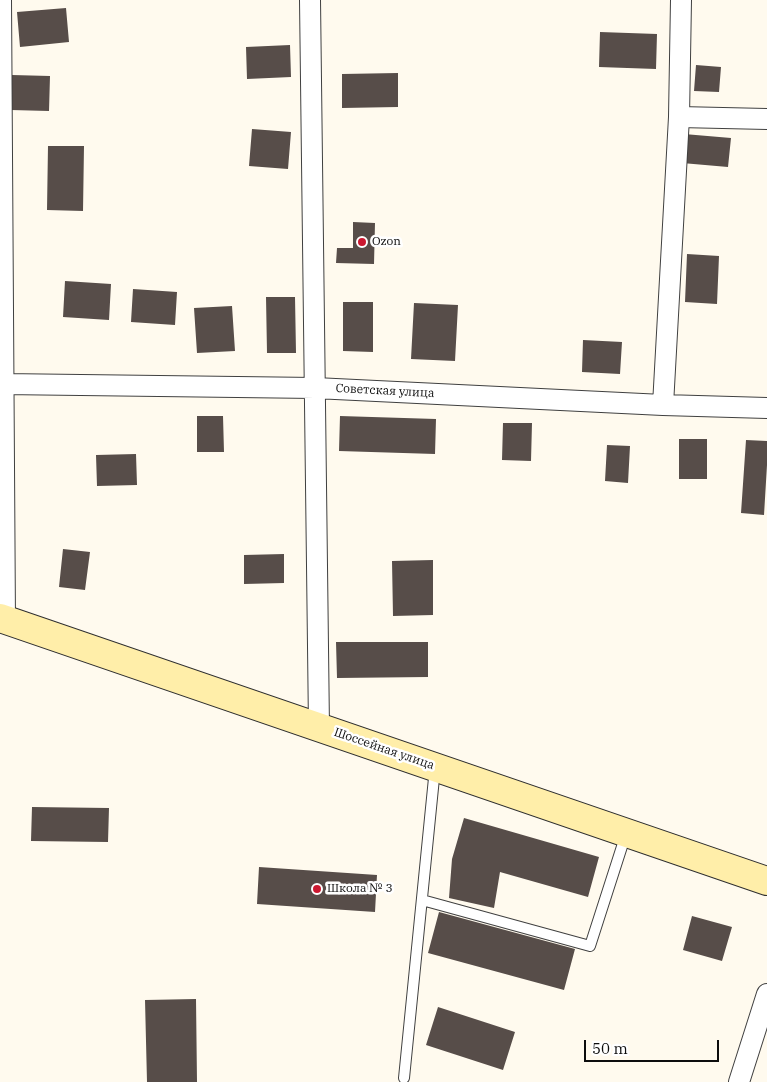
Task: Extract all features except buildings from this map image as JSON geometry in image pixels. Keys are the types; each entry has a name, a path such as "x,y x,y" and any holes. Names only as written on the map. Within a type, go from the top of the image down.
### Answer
{"main road":[{"name":"Шоссейная улица","path":"2,619 767,881"}],"street":[{"path":"1,0 4,384 2,619"},
{"path":"310,0 319,727"},
{"path":"663,405 679,117 681,0"},
{"path":"679,117 767,120"},
{"name":"Советская улица","path":"4,384 315,388 663,405 767,408"},
{"path":"739,1082 767,994"}],"lane":[{"path":"404,1078 435,767"},
{"path":"422,900 590,946 626,833"}],"place":[{"name":"Ozon","path":"362,242"},
{"name":"Школа № 3","path":"317,889"}]}
